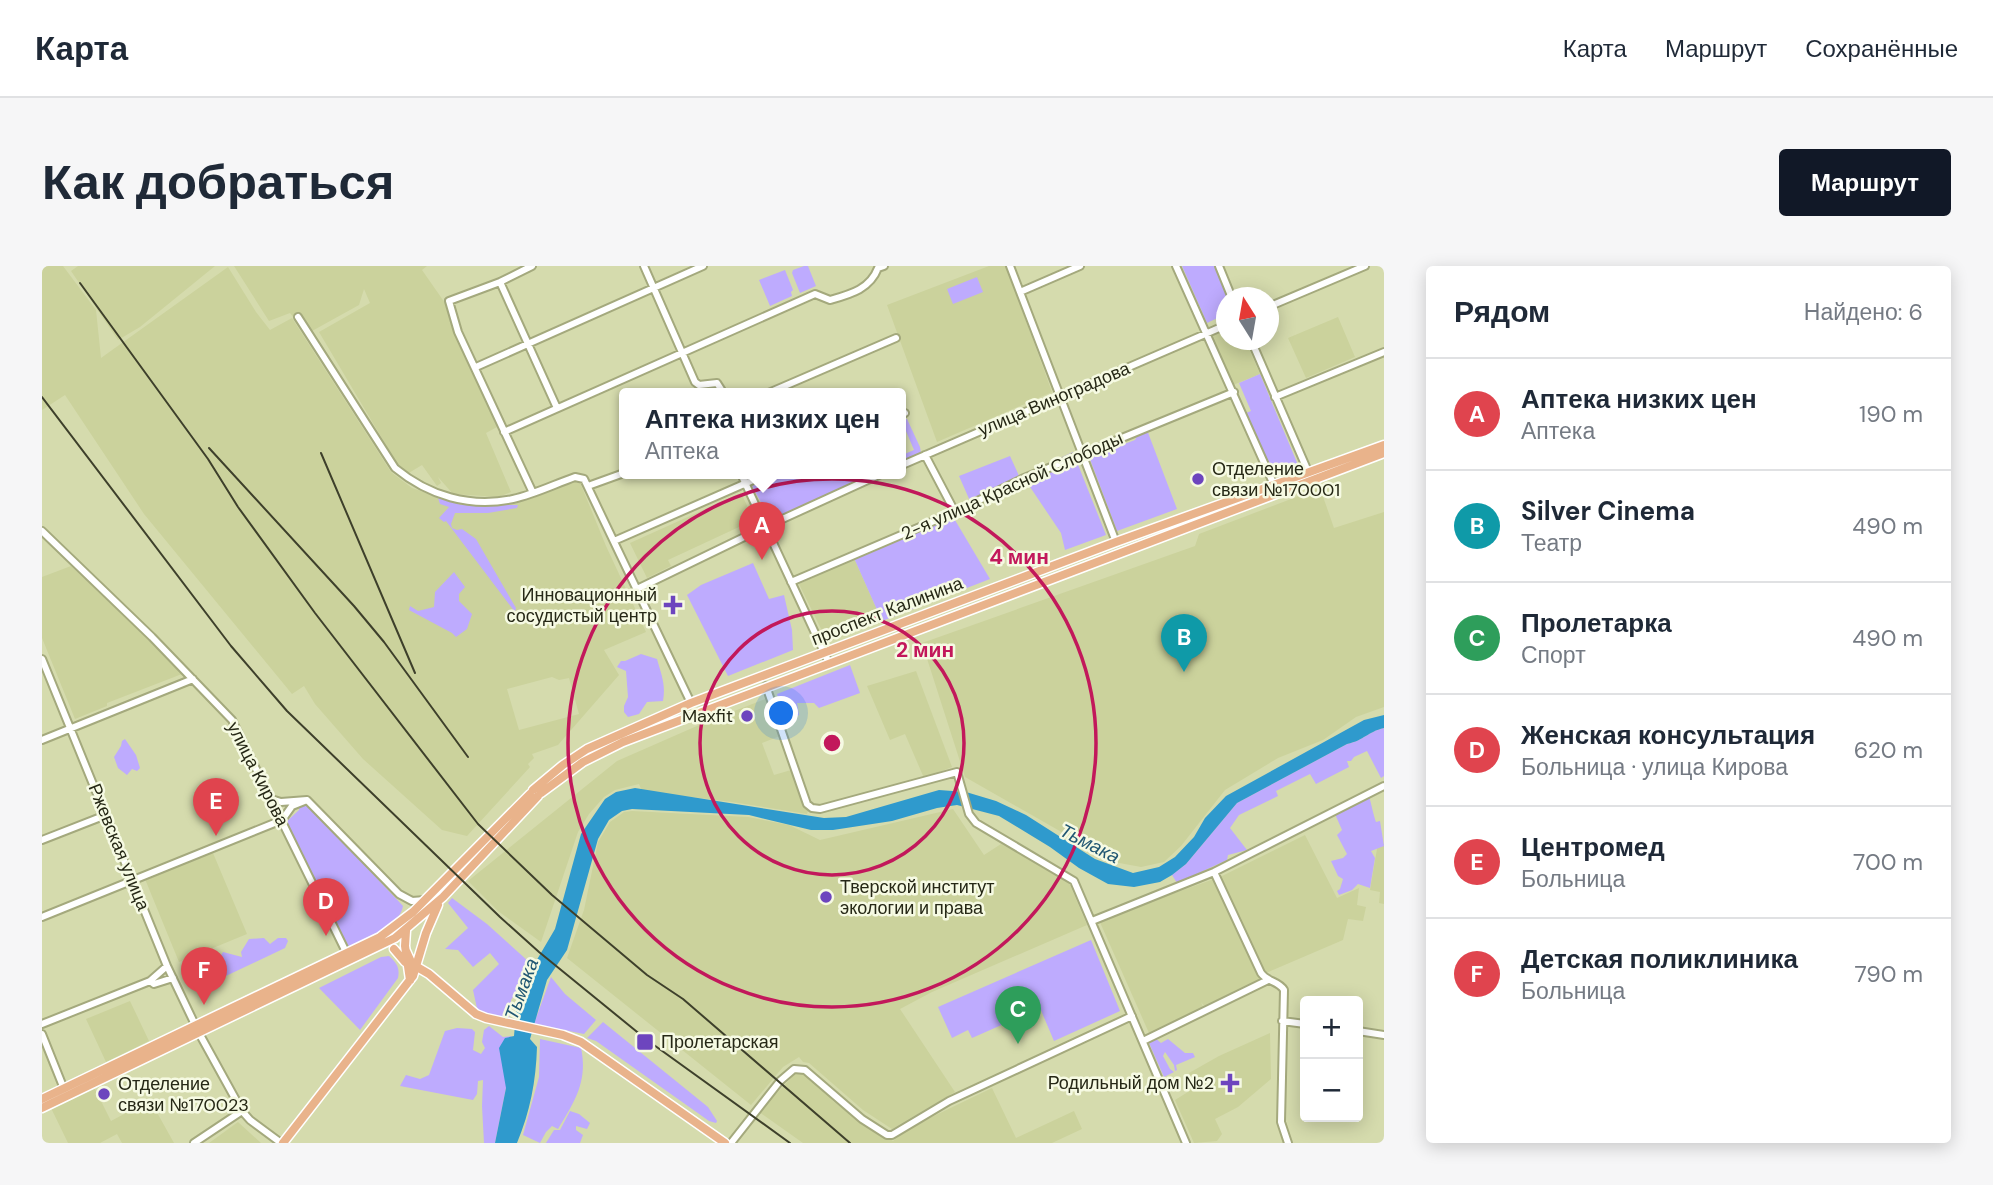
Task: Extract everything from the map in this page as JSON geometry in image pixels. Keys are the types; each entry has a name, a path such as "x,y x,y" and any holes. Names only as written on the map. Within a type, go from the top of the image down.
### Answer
{"main road":[{"name":"проспект Калинина","path":"535,793 592,756 689,716 1115,554 1384,445"},
{"name":"проспект Калинина","path":"466,865 563,765 587,749 769,672 1115,542 1274,485 1384,453"},
{"path":"1115,542 1115,554"},
{"path":"912,632 915,617"},
{"path":"766,686 769,672"},
{"path":"689,716 691,703"},
{"path":"282,1143 410,980 431,918 466,865"},
{"path":"42,1108 385,934 466,865"},
{"path":"42,1099 385,945 443,897"},
{"path":"413,912 405,931 405,951 413,967"},
{"path":"385,945 405,951"},
{"path":"422,946 429,974"},
{"path":"394,949 413,967 429,974 476,1014 563,1035 597,1051 725,1143"},
{"path":"410,980 429,974"}],"street":[{"path":"532,266 500,282 449,301 458,332 533,493"},
{"path":"643,266 696,384 716,382 721,388"},
{"path":"475,367 703,266"},
{"path":"1010,266 1115,542"},
{"path":"1020,292 1080,266"},
{"path":"1176,266 1203,328 1208,332 1274,485"},
{"path":"1219,266 1228,287"},
{"path":"1279,303 1364,266"},
{"path":"504,432 815,294 830,300 862,288 874,280 880,267"},
{"path":"500,282 557,408"},
{"path":"298,317 395,468 413,483 463,500 502,500 533,493 575,477 584,479 691,703"},
{"name":"улица Виноградова","path":"906,463 1216,329"},
{"path":"780,388 896,338"},
{"path":"1255,350 1310,476"},
{"path":"1275,397 1384,352"},
{"name":"2-я улица Красной Слободы","path":"791,582 955,512 1023,479 1234,392"},
{"path":"925,454 955,512"},
{"path":"588,486 619,475"},
{"path":"744,479 829,663"},
{"path":"614,541 756,479"},
{"path":"637,589 870,479"},
{"name":"улица Кирова","path":"42,531 232,720 347,954"},
{"name":"Ржевская улица","path":"42,659 167,966 197,1030 242,1111"},
{"path":"42,740 193,679"},
{"path":"766,686 807,804 812,808 820,809 957,772 969,813 977,824 1071,877 1186,1143"},
{"path":"1091,920 1214,872 1384,786"},
{"path":"271,799 281,802 307,800"},
{"path":"42,917 282,820 292,806 307,800"},
{"path":"307,800 398,894 412,901 425,900"},
{"path":"42,840 106,815"},
{"path":"1214,872 1261,973 1284,990 1281,1122 1289,1143"},
{"path":"42,1024 150,981 167,966"},
{"path":"150,981 154,984 173,978"},
{"path":"1143,1041 1268,980"},
{"path":"731,1143 780,1081 794,1069 804,1069 862,1119 887,1135 892,1135 949,1101 1132,1016"},
{"path":"1282,1020 1300,1023"},
{"path":"1363,1032 1384,1035"},
{"path":"42,1034 64,1088"},
{"path":"194,1143 242,1111 282,1143"}],"shaded area":[{"path":"42,266 63,266 96,310 101,358 228,267 270,330 292,318 391,472 412,488 462,505 486,506 515,504 579,480 646,632 604,650 619,675 558,745 532,754 534,758 528,764 530,767 467,836 442,830 363,759 315,704 304,686 292,694 144,514 65,395 42,410","holes":["552,677 559,680 569,678 579,714 519,730 507,689"]},
{"path":"78,266 215,266 140,327 118,340 71,271"},
{"path":"234,266 427,266 422,270 445,303 497,427 486,433 511,492 498,497 453,494 438,477 441,483 437,486 422,465 407,474 396,462 319,332 370,303 364,289 359,305 312,331 305,319 297,322 290,313 269,321"},
{"path":"808,266 816,286 800,293 792,273"},
{"path":"989,266 1006,266 1052,392 937,442 887,305"},
{"path":"1182,266 1214,266 1223,287 1216,287 1216,319 1207,323"},
{"path":"785,270 793,290 792,296 770,306 759,280"},
{"path":"977,277 983,292 953,304 947,289"},
{"path":"1338,317 1355,357 1306,378 1288,338"},
{"path":"1216,331 1216,345 1211,333"},
{"path":"1218,350 1249,350 1260,374 1233,385"},
{"path":"1260,374 1298,465 1273,475 1246,413 1251,411 1239,383"},
{"path":"906,419 921,453 906,461 906,453 914,450 906,431"},
{"path":"1147,430 1177,509 1117,531 1088,454 1135,440 1139,432"},
{"path":"1073,452 1106,535 1065,550 1061,533 1022,475"},
{"path":"1010,456 1020,478 970,501 959,476"},
{"path":"767,479 865,479 771,521 752,486"},
{"path":"1320,488 1334,528 1384,512 1384,707 1356,717 1323,740 1278,758 1225,790 1181,846 1164,862 1141,867 1114,862 965,777 922,643 1195,546 1199,534"},
{"path":"741,493 754,520 668,560 671,566 647,578 630,543"},
{"path":"438,498 462,505 518,505 517,508 488,513 455,513 451,524 452,528 462,529 476,539 516,608 515,612 446,521 439,518 449,507 440,504"},
{"path":"952,515 990,579 882,621 854,558"},
{"path":"854,558 882,621 830,641 826,639 799,584"},
{"path":"753,563 769,599 784,595 792,630 793,650 728,676 687,595 701,585"},
{"path":"71,566 182,674 107,703 107,706 75,719 42,638 42,577"},
{"path":"454,572 465,587 459,594 459,601 472,614 467,629 456,637 409,610 410,606 418,611 434,607 435,592"},
{"path":"641,654 657,659 663,684 663,701 647,702 639,714 628,717 624,712 628,697 626,671 617,667 621,661"},
{"path":"850,665 860,693 819,708 814,703 797,703 799,715 785,720 777,694"},
{"path":"916,671 952,767 924,778 905,734 890,740 867,686"},
{"path":"768,698 780,736 762,743 774,775 791,770 807,814 642,791 639,784 615,790 604,797 589,814 578,832 541,942 498,911 468,881 617,761"},
{"path":"1384,728 1384,776 1381,778 1367,751 1347,761 1349,767 1316,784 1310,774 1276,791 1278,796 1239,815 1230,828 1247,850 1228,855 1227,860 1177,883 1172,875 1186,864 1237,803 1347,744"},
{"path":"125,739 136,755 140,768 137,771 132,769 127,775 118,768 114,757"},
{"path":"1369,796 1376,822 1380,821 1384,846 1371,851 1375,858 1370,888 1358,884 1352,890 1339,895 1337,891 1343,879 1338,876 1331,861 1347,854 1337,835 1342,830 1335,814"},
{"path":"306,803 403,906 396,920 350,949 285,823 299,810 299,804"},
{"path":"953,809 984,855 1001,844 1062,876 1070,885 1087,925 932,992 900,1009 955,1092 892,1129 863,1110 799,1057 783,1067 751,1105 567,958 584,910 598,842 610,822 624,812 748,817 789,825 820,840"},
{"path":"1305,835 1337,898 1359,888 1357,905 1366,907 1363,921 1348,919 1343,940 1266,973 1220,877"},
{"path":"1378,843 1384,844 1384,904 1379,903 1380,892 1370,890"},
{"path":"213,853 247,934 179,962 145,879"},
{"path":"1214,879 1260,980 1204,1006 1201,1002 1204,1009 1149,1033 1099,920"},
{"path":"452,898 487,924 528,961 529,972 511,1000 509,1020 478,1013 473,990 499,964 490,953 473,967 458,950 445,949 468,928 448,903"},
{"path":"264,938 270,944 278,938 286,938 288,941 285,948 211,983 200,969 197,956 212,953 218,960 223,952 242,957 241,952 249,939"},
{"path":"1091,940 1120,1011 1054,1041 1040,1008 972,1038 968,1030 952,1038 938,1007"},
{"path":"389,956 397,966 398,978 360,1030 319,988 381,957"},
{"path":"551,977 565,994 596,1020 584,1034 534,1024"},
{"path":"130,1001 149,1041 106,1062 86,1019"},
{"path":"603,1022 708,1107 716,1123 709,1121 596,1041 587,1038"},
{"path":"489,1026 503,1037 511,1036 511,1080 506,1088 495,1143 484,1143 483,1080 478,1081 477,1094 473,1100 400,1086 406,1075 420,1079 429,1075 445,1031 457,1028 472,1029 475,1032 473,1050 481,1054 485,1048 482,1042 484,1030"},
{"name":"Родильный дом №2","path":"1270,1033 1271,1079 1238,1107 1215,1119 1222,1134 1217,1141 1194,1143 1175,1100 1196,1087 1189,1073"},
{"path":"1154,1037 1161,1043 1168,1039 1185,1053 1193,1053 1195,1057 1176,1065 1175,1071 1165,1052 1163,1056 1174,1072 1164,1077 1149,1043"},
{"path":"540,1039 581,1048 583,1071 575,1100 564,1119 558,1129 552,1126 546,1132 540,1143 523,1135 539,1077"},
{"path":"800,1072 856,1119 893,1141 911,1127 992,1088 1016,1138 1074,1111 1082,1129 1052,1143 803,1143 759,1112"},
{"path":"94,1087 111,1121 150,1100 174,1143 122,1143 117,1134 100,1143 68,1143 51,1108"},
{"path":"570,1111 590,1123 587,1129 576,1126 576,1130 583,1135 580,1143 546,1143 554,1130 560,1130"},
{"path":"238,1122 261,1143 209,1143"}],"water":[{"name":"Тьмака","path":"1384,715 1384,728 1347,744 1237,803 1186,864 1172,875 1160,882 1134,887 1108,884 999,816 957,805 892,821 833,830 811,830 749,815 632,809 622,811 609,820 598,839 567,950 547,980 530,1039 537,1047 535,1072 532,1096 522,1131 517,1143 495,1143 506,1088 499,1048 505,1038 514,1036 518,992 555,929 581,834 605,799 616,792 635,788 824,818 846,817 939,790 966,792 996,801 1026,815 1095,859 1133,873 1159,867 1175,857 1226,796 1364,720"}],"railway":[{"path":"80,283 208,459 238,507 315,613 478,824 552,895 647,975 683,999 850,1143"},
{"path":"42,397 231,646 287,711 539,952 647,1040 790,1143"},
{"path":"209,448 354,606 384,642 468,757"},
{"path":"321,453 415,673"}],"place":[{"name":"Отделение связи №170001","path":"1198,479"},
{"name":"Аптека низких цен","path":"762,560"},
{"name":"Инновационный сосудистый центр","path":"673,605"},
{"name":"Silver Cinema","path":"1184,672"},
{"name":"Maxfit","path":"747,716"},
{"name":"Центромед","path":"216,836"},
{"name":"Тверской институт экологии и права","path":"826,897"},
{"name":"Женская консультация","path":"326,936"},
{"name":"Детская поликлиника","path":"204,1005"},
{"name":"Пролетарская","path":"645,1042"},
{"name":"Пролетарка","path":"1018,1044"},
{"name":"Родильный дом №2","path":"1230,1083"},
{"name":"Отделение связи №170023","path":"104,1094"}]}
